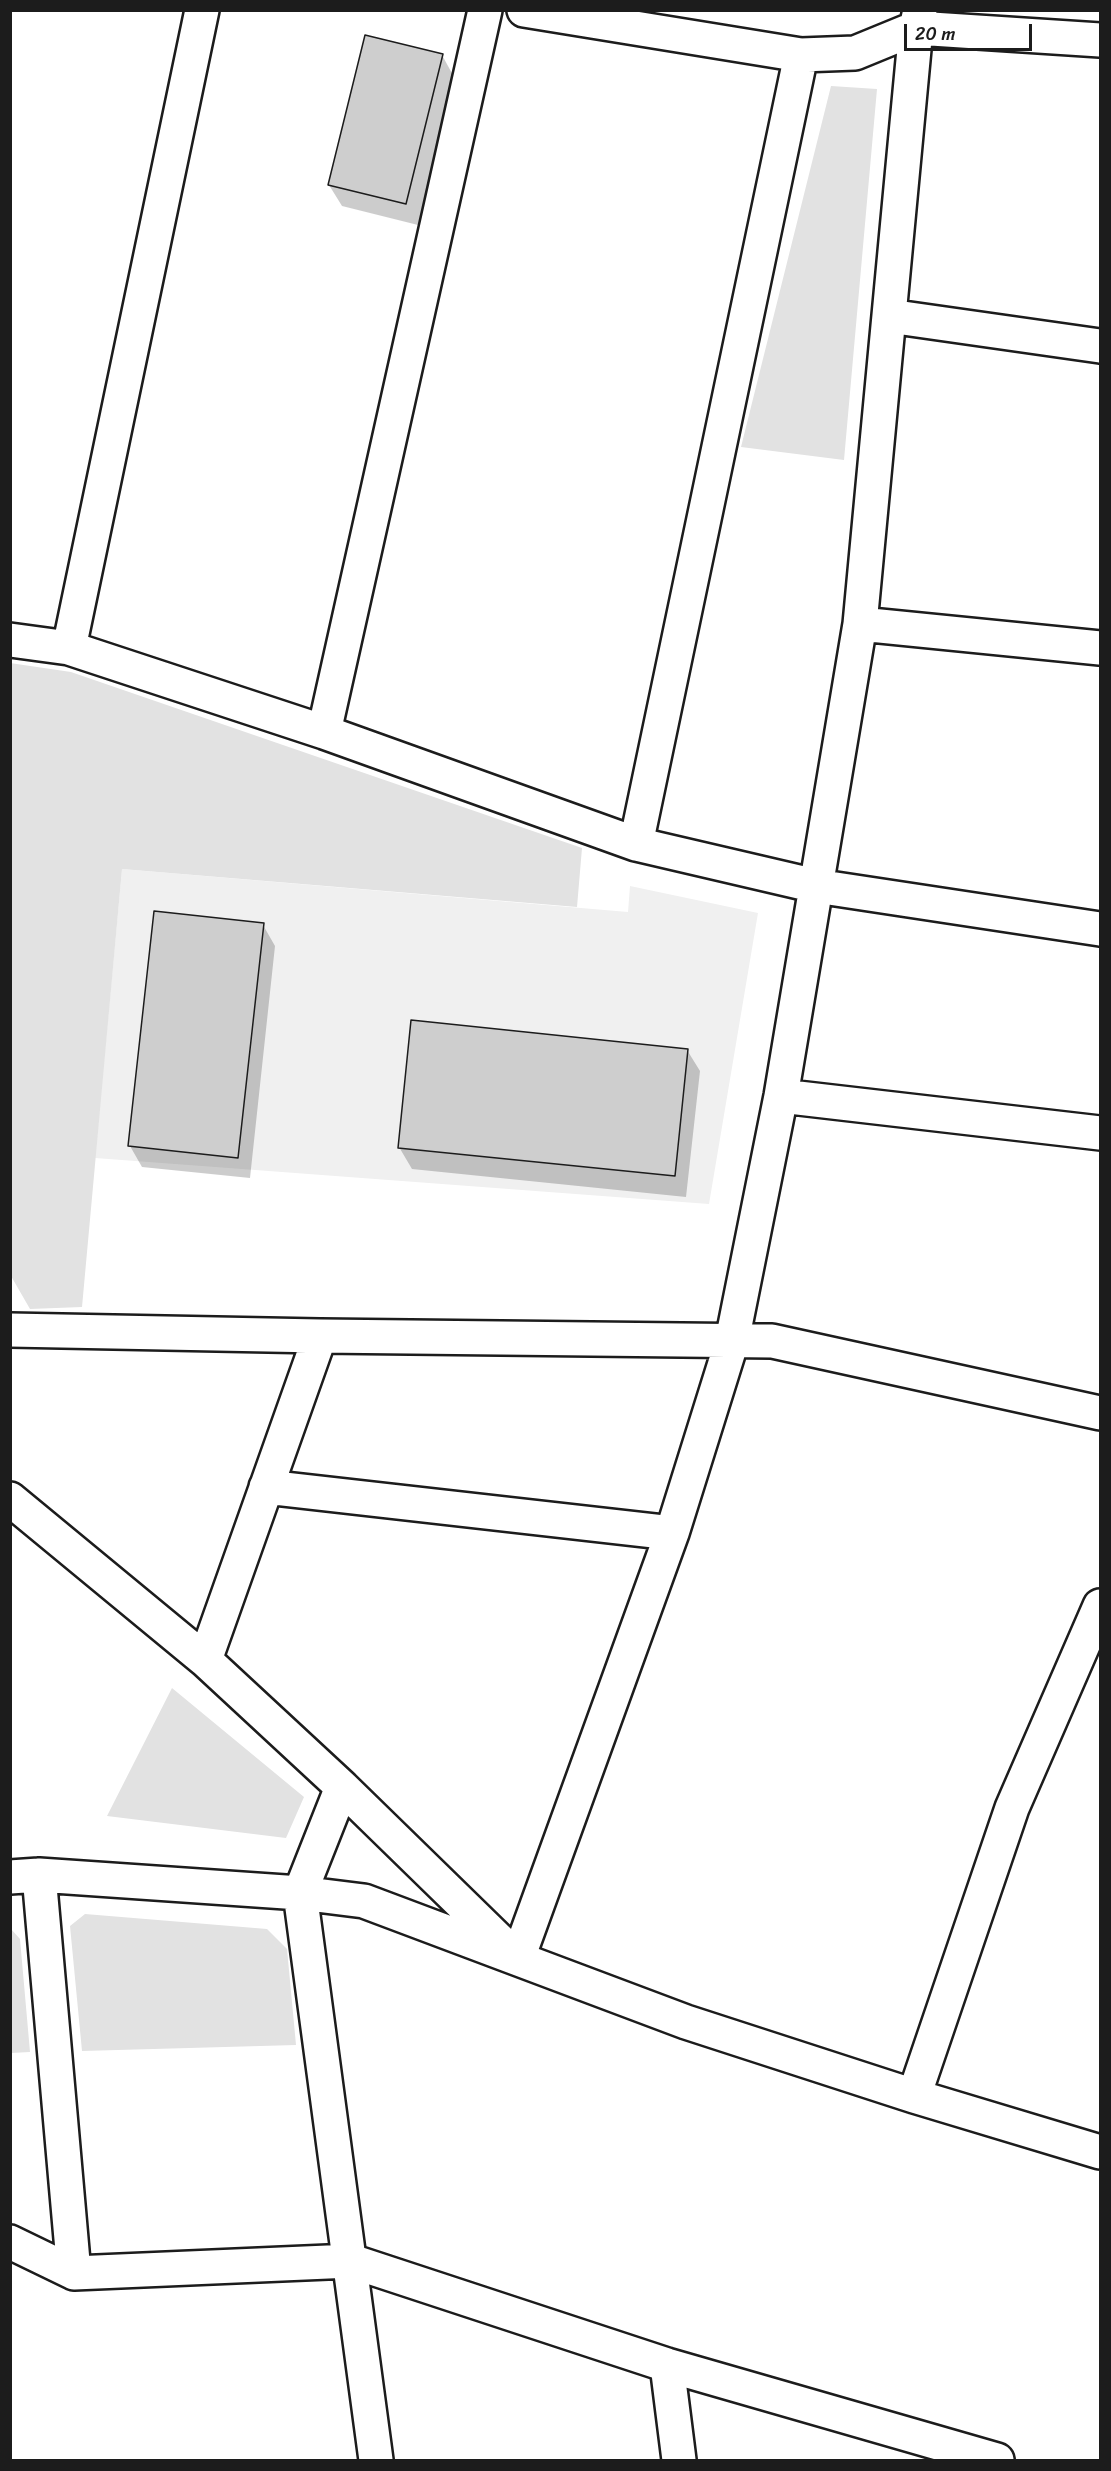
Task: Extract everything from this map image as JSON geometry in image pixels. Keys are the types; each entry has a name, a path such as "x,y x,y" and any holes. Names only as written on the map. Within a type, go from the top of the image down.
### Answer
{"street":[{"path":"69,648 202,10"},
{"path":"324,732 485,10"},
{"path":"524,10 801,55 855,53 918,19 1101,40"},
{"path":"518,1958 672,1533 732,1341 781,1096 860,624 918,19"},
{"path":"636,844 801,55"},
{"path":"889,316 1101,346"},
{"path":"860,624 1101,648"},
{"path":"10,640 69,648 324,732 636,844 816,886 1101,929"},
{"path":"781,1096 1101,1133"},
{"path":"10,1330 772,1341 1101,1413"},
{"path":"205,1660 320,1336"},
{"path":"266,1487 672,1533"},
{"path":"10,1499 205,1660 342,1787 518,1958"},
{"path":"914,2096 1011,1808 1101,1606"},
{"path":"342,1787 300,1893 376,2460"},
{"path":"74,2273 25,1876 300,1893 364,1901 686,2022 914,2096 1101,2152"},
{"path":"10,2242 74,2273 351,2261 667,2365 997,2460"},
{"path":"667,2365 679,2460"}],"shaded area":[{"path":"831,86 877,89 844,460 741,447"},
{"path":"10,663 71,672 582,848 577,907 122,869 82,1307 30,1309 11,1276"},
{"path":"122,869 628,912 630,886 758,913 709,1204 95,1158"},
{"path":"172,1688 304,1797 286,1838 107,1816"},
{"path":"85,1914 267,1929 287,1949 296,2045 82,2051 70,1926"},
{"path":"11,1929 20,1939 30,2052 11,2053"}],"building":[{"path":"365,35 443,54 406,204 328,185"},
{"path":"154,911 264,923 238,1158 128,1146"},
{"path":"411,1020 688,1049 675,1176 398,1148"}]}
